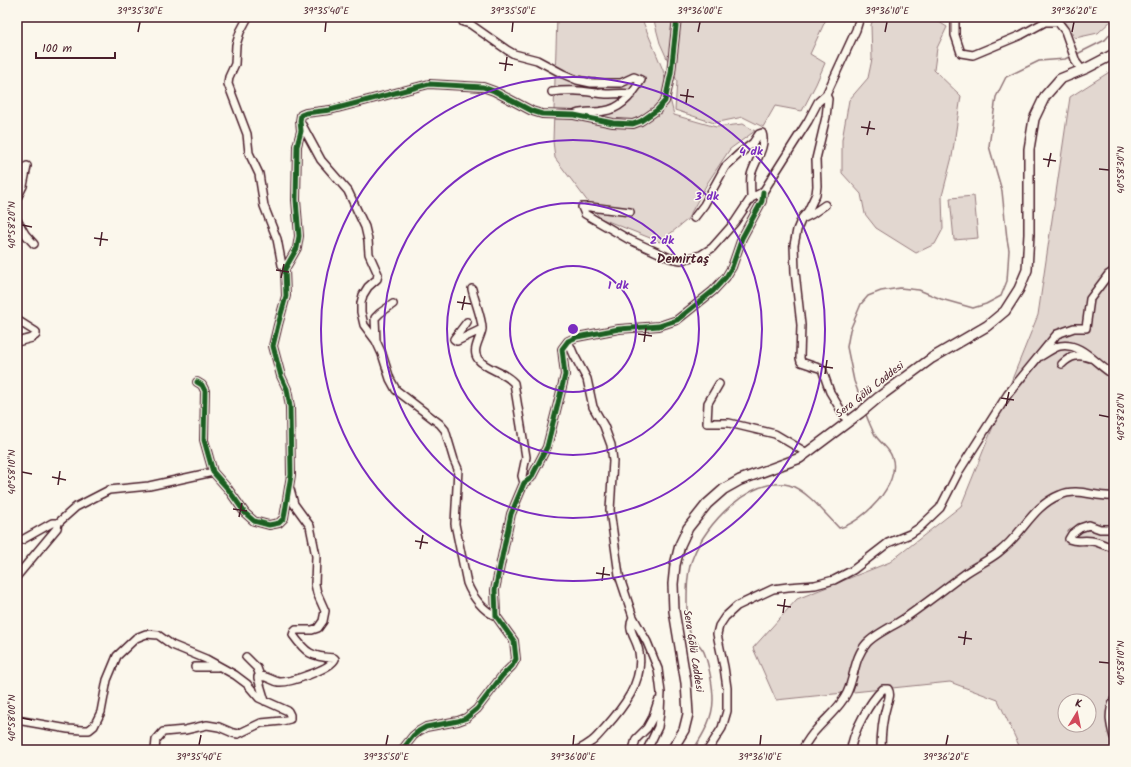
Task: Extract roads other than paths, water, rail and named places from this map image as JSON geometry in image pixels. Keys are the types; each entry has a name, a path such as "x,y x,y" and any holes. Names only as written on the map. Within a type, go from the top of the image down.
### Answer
{"main road":[{"name":"Sera Gölü Caddesi","path":"672,750 684,730 688,714 686,683 674,611 673,584 675,565 680,545 688,528 707,504 724,489 740,480 800,458 860,413 879,396 932,358 987,326 1005,311 1019,289 1027,270 1029,234 1029,148 1034,119 1045,96 1060,79 1079,66 1114,54"}],"street":[{"path":"197,382 202,385 205,391 204,440 213,472 228,489 245,513 254,521 269,525 279,523 284,518 291,474 290,407 287,388 281,376 273,346 286,296 285,269 282,265 276,238 264,206 259,174 249,153 247,134 228,84 229,77 235,64 236,45 240,32 248,17"},
{"path":"285,269 297,248 299,236 296,200 298,146 301,131 300,121 302,116 306,113 330,110 429,84 483,87 494,91 532,111 542,114 574,115 613,123 633,124 641,121 657,110 665,101 671,73 677,17"},
{"path":"496,616 495,590 497,575 511,514 524,483 531,478 547,447 565,375 562,349 568,341 577,337 619,329 659,326 677,320 713,291 726,277 732,267 742,238 762,201 763,192 808,121 818,102 826,95 856,30 860,17"},
{"path":"955,17 955,35 960,53 973,55 1021,35 1045,22 1057,20 1065,31 1068,42 1079,66"},
{"path":"463,22 470,24 514,54 536,60 577,80 598,83 620,83 634,78 641,80 624,103 611,110 574,115"},
{"path":"552,92 575,90 610,94 632,94"},
{"path":"826,95 828,99 826,116 816,159 816,194 808,211 802,218 797,230 794,245 795,272 801,325 801,362 822,369 830,392 848,422"},
{"path":"300,121 321,160 348,191 365,228 369,254 378,274 377,279 368,287 363,295 361,312 364,325 376,341 390,379 396,390 440,424 444,430 458,469 455,524 470,592 489,613 496,616 514,641 516,659 512,666 502,676 477,708 466,718 458,721 426,727 413,736 402,750"},
{"path":"694,218 704,205 725,167 753,143 759,134 762,133 762,147 751,176 751,198"},
{"path":"17,198 23,186 27,166"},
{"path":"630,212 582,207 585,214 628,238 670,258 681,260 701,255 712,248 735,222 751,198 763,192"},
{"path":"802,218 812,214 825,205"},
{"path":"17,220 25,234 34,244"},
{"path":"708,750 722,728 727,711 725,674 717,634 719,626 725,617 737,606 764,593 788,587 815,585 834,580 853,570 888,543 910,534 919,528 940,508 959,471 1008,394 1057,334 1074,328 1086,328 1090,299 1108,275 1114,271"},
{"path":"472,289 482,329 475,352 478,359 487,366 509,377 514,384 526,457 522,476 524,483"},
{"path":"376,341 375,318 393,304"},
{"path":"17,320 36,332 36,335 32,338 17,342"},
{"path":"467,322 454,339 457,341 482,329"},
{"path":"568,341 587,379 593,406 604,426 611,445 613,461 610,510 619,575 633,617 647,642 658,669 661,693 658,727 647,750"},
{"path":"1037,358 1060,346 1073,346 1085,352 1104,370 1114,375"},
{"path":"1062,364 1067,359 1074,356 1082,355 1090,358"},
{"path":"719,384 708,403 707,423 729,423 775,434 807,453"},
{"path":"17,576 56,528 58,523 76,507 109,490 149,486 213,472"},
{"path":"260,676 264,676 278,682 289,682 323,669 334,662 335,659 319,658 312,655 302,646 293,634 296,630 312,630 318,628 323,621 325,611 317,593 315,584 316,556 310,526 294,504 289,486"},
{"path":"802,750 814,731 840,705 847,693 859,653 867,642 927,603 966,572 999,552 1010,542 1031,516 1059,495 1070,492 1082,492 1106,497 1114,496"},
{"path":"17,539 22,540 52,523 58,523"},
{"path":"1114,529 1100,529 1089,525 1080,528 1072,534 1069,539 1076,542 1092,541 1109,547 1114,547"},
{"path":"578,750 591,742 618,714 634,687 639,673 640,661 639,649 631,631 633,617"},
{"path":"17,720 75,730 88,730 94,726 101,712 107,680 117,656 136,638 146,634 158,635 172,645 206,659 235,675 247,684 259,698 288,712 290,715 290,719 261,723 238,734 233,734 219,727 207,725 185,730 163,732 156,740 155,750"},
{"path":"246,658 257,668 260,676 258,678 265,701"},
{"path":"195,666 222,668"},
{"path":"851,750 853,737 857,728 878,694 883,689 888,689 890,694 883,716 881,750"},
{"path":"633,750 636,739 647,728 652,719 661,693"},
{"path":"1114,700 1109,720 1114,737"}],"waterway":[{"path":"1077,54 1105,40 1114,30"},
{"path":"863,405 854,381 847,347 850,330 861,304 868,296 881,291 900,288 919,290 941,299 973,308 986,304 1001,296 1007,281 1009,250 1002,191 989,146 996,97 1006,77 1039,61 1065,59 1071,56"},
{"path":"693,750 704,732 713,707 711,682 706,657 703,650 691,635 687,619 688,574 691,562 699,544 718,518 731,506 745,495 759,488 774,484 789,485 803,492 839,528 858,519 878,501 886,490 894,468 891,454 875,435 865,412"}],"district":[{"name":"Demirtaş","path":"683,259"}]}
